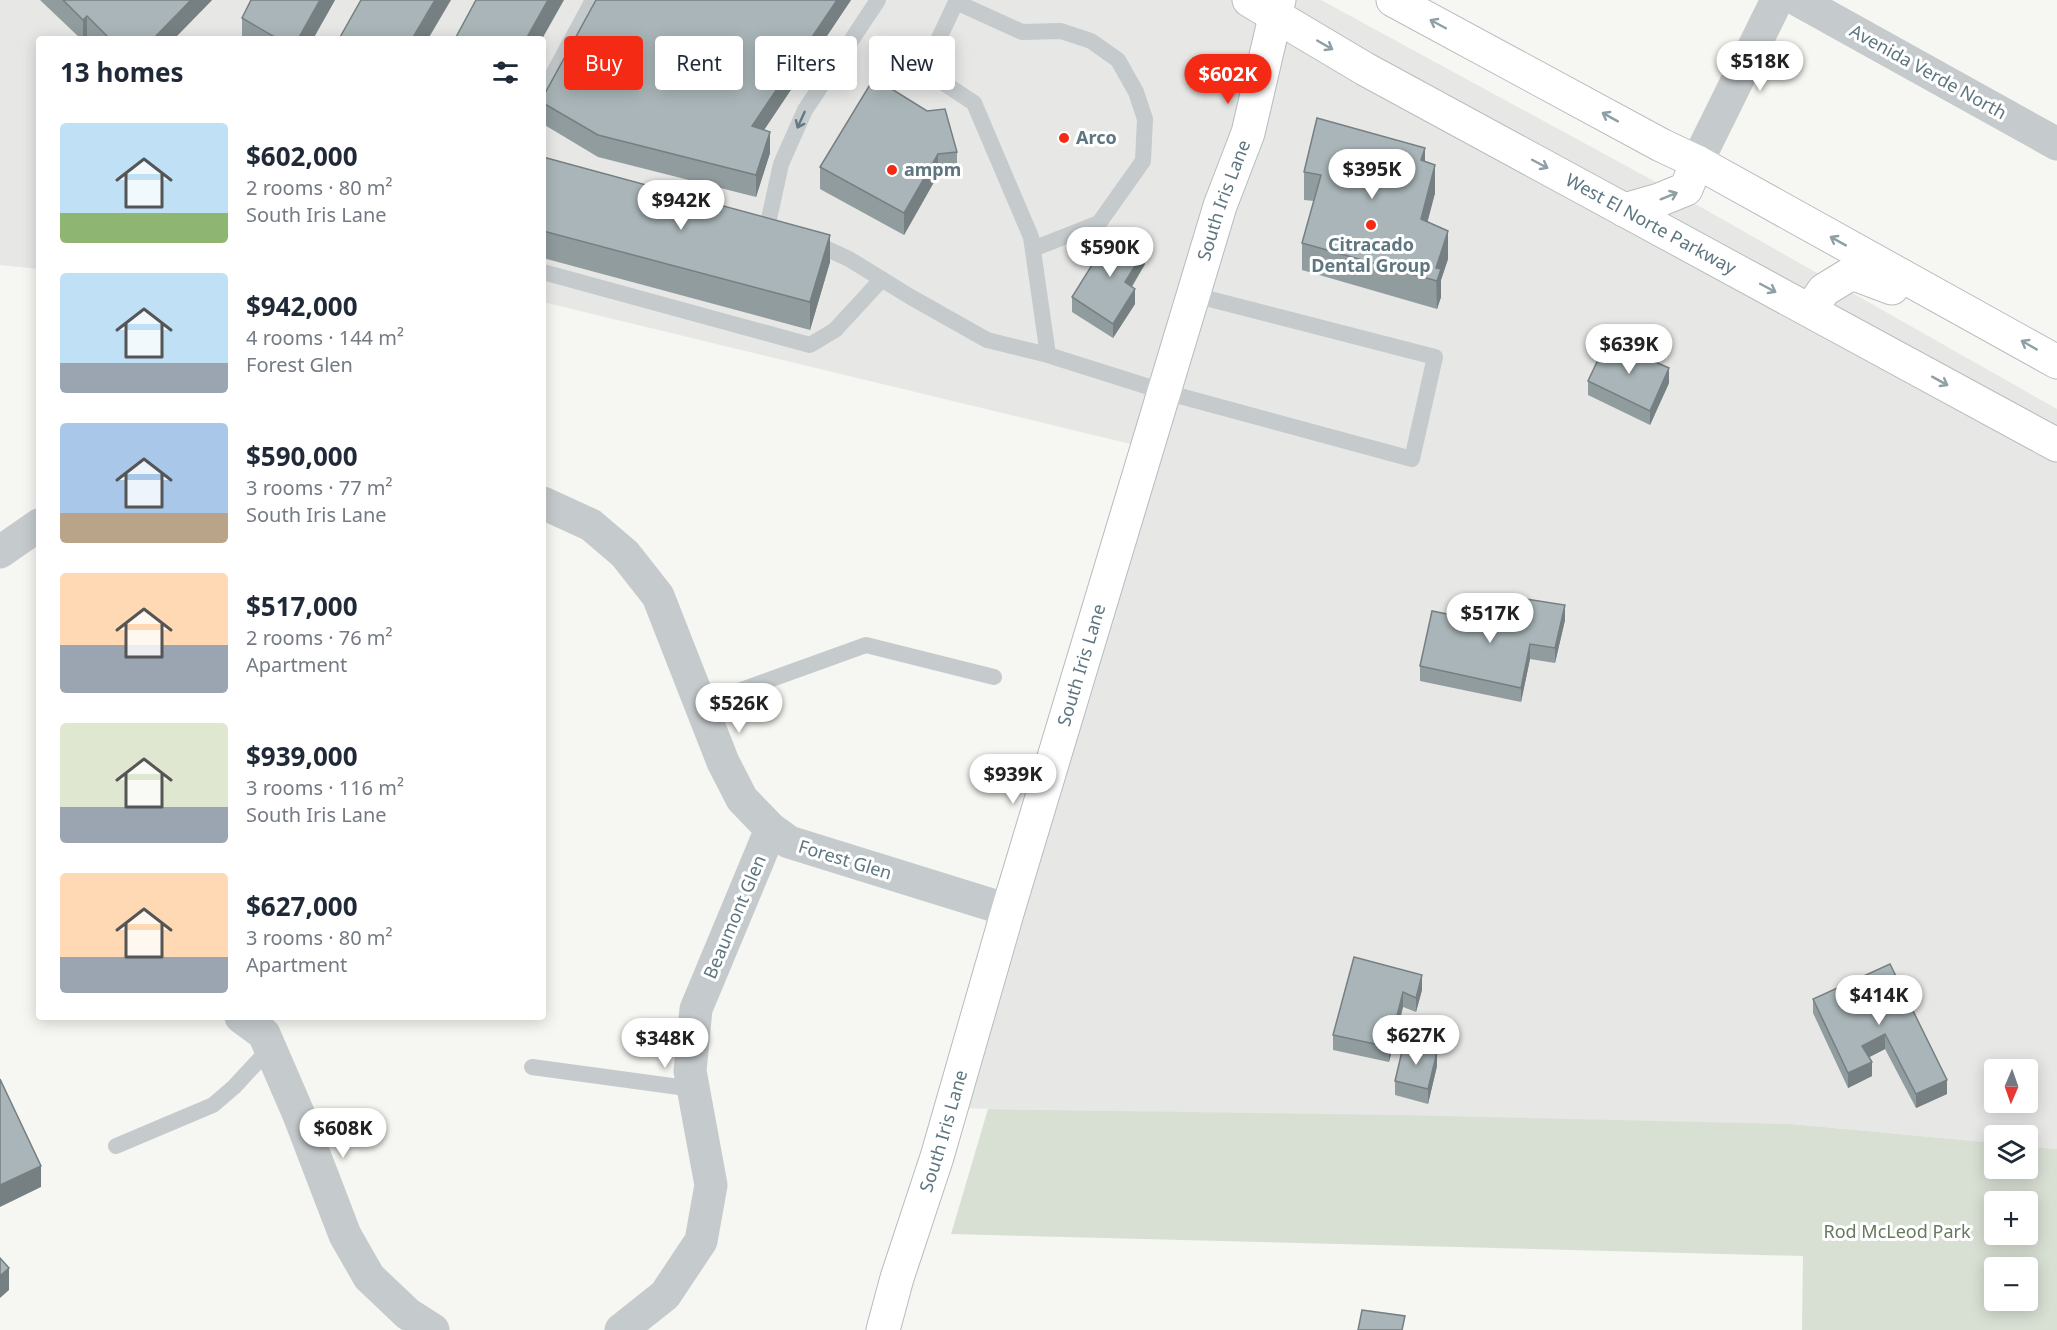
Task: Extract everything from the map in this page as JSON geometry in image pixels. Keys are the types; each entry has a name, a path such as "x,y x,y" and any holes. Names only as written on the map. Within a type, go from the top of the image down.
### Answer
{"main road":[{"path":"1393,0 1661,145 1697,162 2057,362"},
{"name":"West El Norte Parkway","path":"1268,5 1365,69 2057,445"},
{"name":"South Iris Lane","path":"883,1330 897,1278 937,1157 1008,910 1220,206 1248,133 1268,5"},
{"path":"1624,210 1686,189 1697,162"},
{"path":"1810,310 1824,290 1852,273 2000,329"}],"street":[{"path":"1697,162 1777,0"},
{"name":"Avenida Verde North","path":"1798,0 2057,144"},
{"name":"Forest Glen","path":"546,504 591,525 625,554 658,596 723,762 742,799 771,829 789,842 1008,910"},
{"path":"0,552 36,527"},
{"name":"Beaumont Glen","path":"621,1330 664,1295 701,1241 711,1185 690,1071 696,1009 771,829"},
{"path":"245,1020 264,1034 271,1047 345,1235 369,1277 408,1314 434,1330"}],"lane":[{"path":"546,87 593,0"},
{"path":"878,0 805,110 781,164 762,227 792,234 849,259 987,339 1048,355 1165,392 1412,459 1435,357 1194,295"},
{"path":"1033,249 1099,223 1143,161 1145,120 1136,92 1118,60 1091,42 1061,31 1022,32 957,1 924,70 974,103 1031,237 1048,355"},
{"path":"546,273 810,345 835,330 882,279"},
{"path":"700,705 866,645 994,677"},
{"path":"116,1146 213,1105 234,1087 271,1047"},
{"path":"532,1067 694,1089"}],"shaded area":[{"path":"0,0 1321,0 1676,193 2057,409 2057,1149 2038,1148 2038,1125 1984,1125 1984,1142 1791,1124 951,1108 1147,448 546,303 546,36 36,36 36,269 0,265"}],"green space":[{"name":"Rod McLeod Park","path":"988,1109 1791,1124 1984,1142 1984,1179 2038,1179 2038,1148 2057,1149 2057,1330 1802,1330 1803,1256 951,1234"}],"building":[{"path":"63,0 191,0 156,36 107,36 87,16 83,20"},
{"path":"251,0 320,0 300,36 273,36 242,18"},
{"path":"361,0 435,0 414,36 341,36"},
{"path":"476,0 548,0 528,36 457,36"},
{"path":"596,0 837,0 813,36 755,36 755,90 776,90 752,126 770,132 756,175 598,135 546,105 546,92 564,59 564,90 643,90 643,36 576,36"},
{"path":"869,86 869,90 893,90 927,111 945,109 957,152 938,154 904,213 820,167"},
{"name":"Citracado Dental Group","path":"1317,118 1425,148 1421,160 1435,165 1421,219 1448,231 1436,268 1441,269 1437,281 1302,243 1321,175 1304,172"},
{"path":"546,158 830,235 810,302 546,232"},
{"path":"1114,230 1145,250 1125,282 1135,289 1113,324 1072,297"},
{"path":"1607,341 1669,368 1650,411 1588,381"},
{"path":"1526,599 1565,605 1555,648 1530,644 1521,688 1420,666 1432,611 1520,629"},
{"path":"1354,957 1422,975 1416,998 1403,992 1389,1047 1333,1035"},
{"path":"1890,964 1947,1080 1916,1094 1885,1034 1862,1046 1872,1062 1848,1073 1813,999"},
{"path":"1404,1043 1437,1052 1428,1089 1395,1081"},
{"path":"0,1079 41,1166 0,1185"},
{"path":"0,1258 9,1268 0,1276"},
{"path":"1362,1310 1405,1316 1402,1330 1358,1330"}],"place":[{"name":"Arco","path":"1064,138"},
{"name":"ampm","path":"892,170"},
{"name":"Citracado Dental Group","path":"1371,225"}]}
